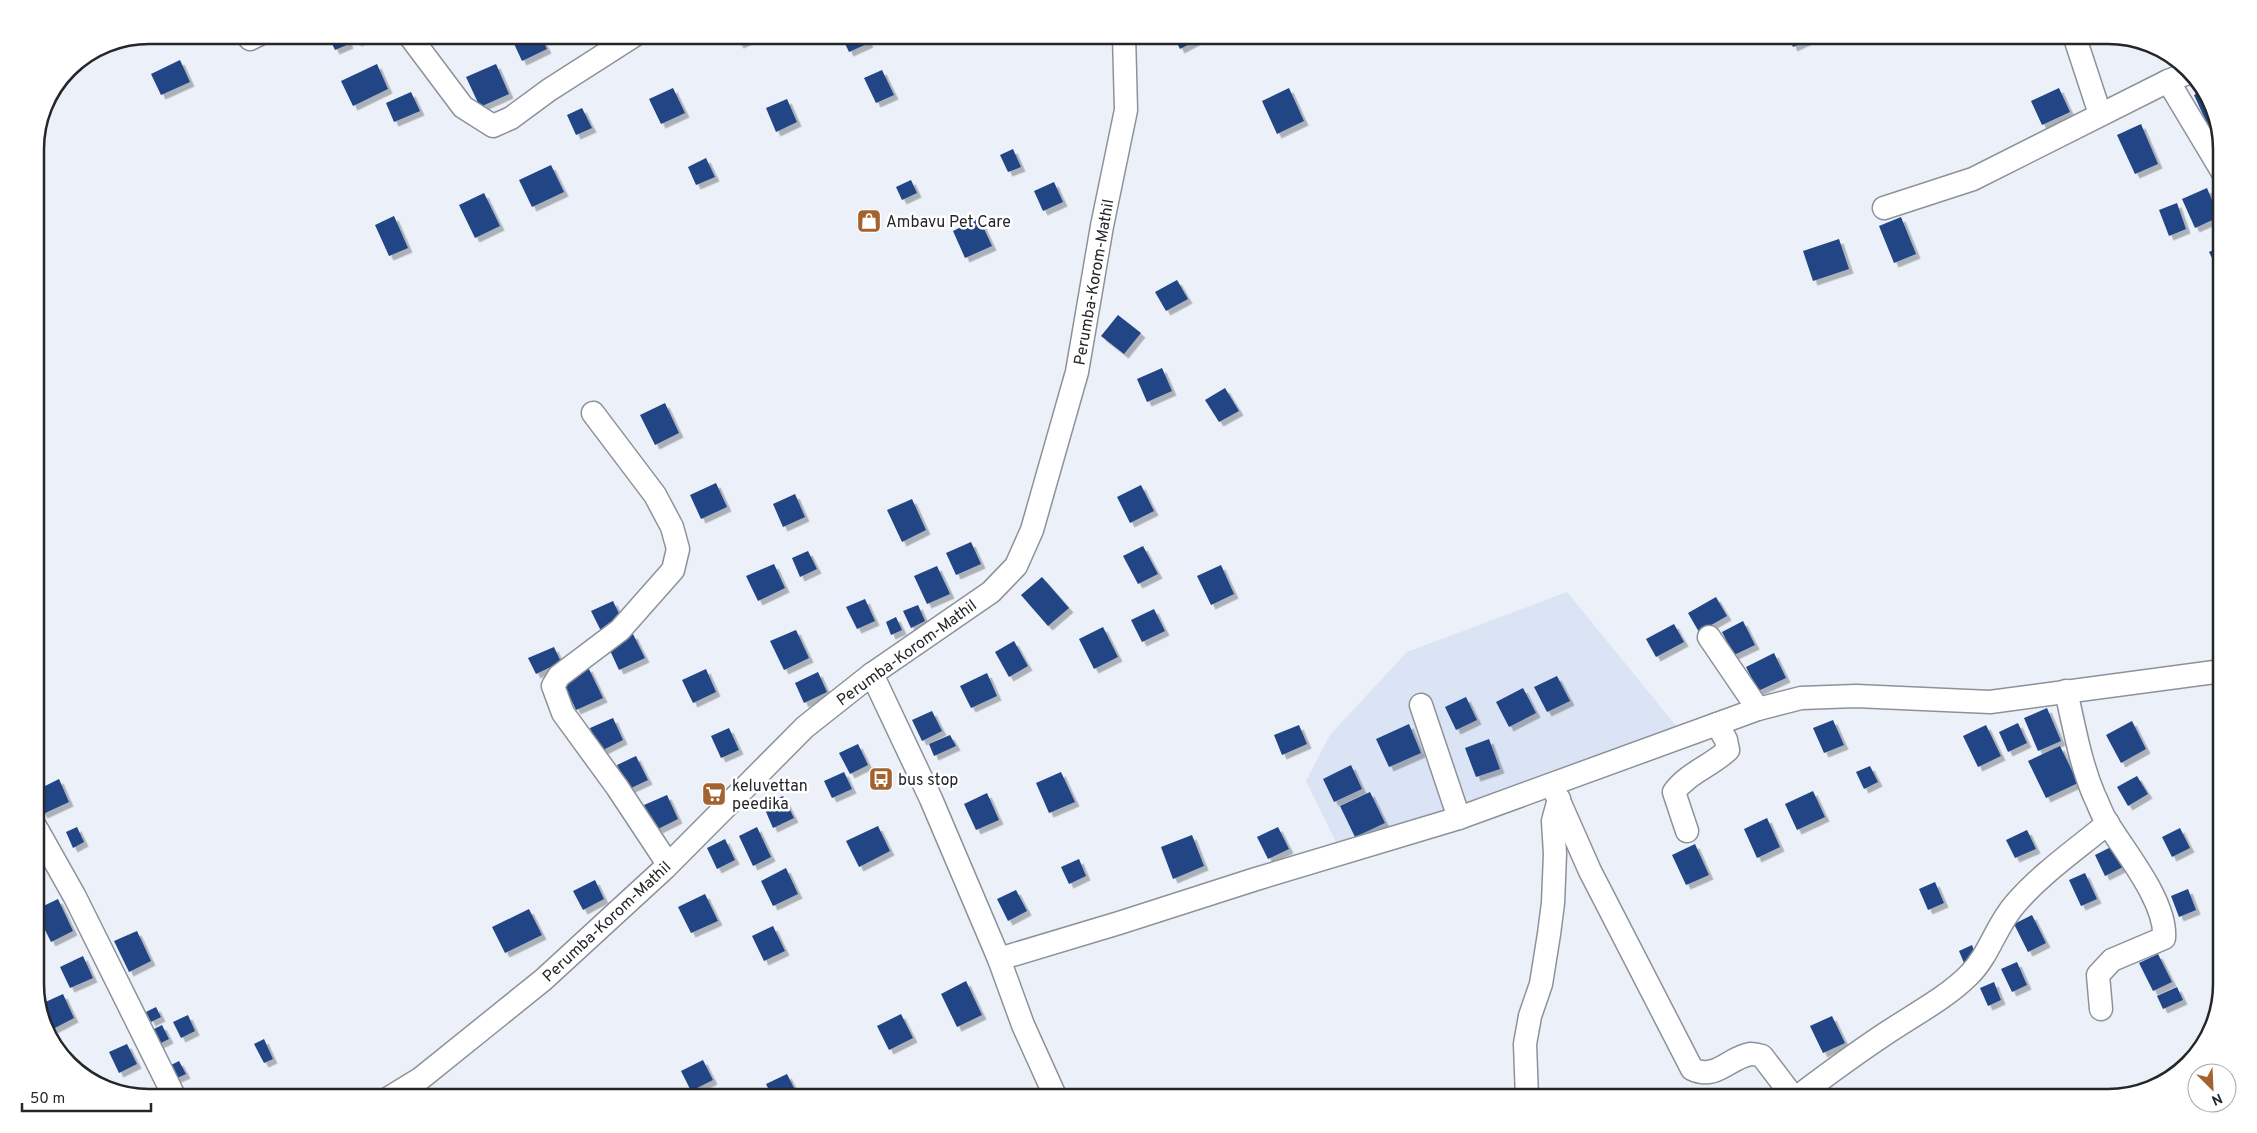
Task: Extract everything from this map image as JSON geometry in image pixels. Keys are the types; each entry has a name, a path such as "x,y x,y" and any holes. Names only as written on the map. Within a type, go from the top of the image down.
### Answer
{"street":[{"path":"417,44 463,107 493,126 511,118 549,90 621,44"},
{"name":"Perumba-Korom-Mathil","path":"404,1089 420,1079 543,980 668,864 805,727 872,674 991,592 1016,566 1032,530 1078,372 1102,226 1126,110 1124,44"},
{"path":"2077,44 2100,114"},
{"path":"1884,208 1972,179 2178,77 2213,152"},
{"path":"593,413 655,495 672,527 678,549 673,570 620,630 559,676 553,686 563,713 668,864"},
{"path":"1709,636 1758,708"},
{"path":"999,959 1459,818 1556,792 1758,708 1800,698 1856,696 1990,702 2213,673"},
{"path":"872,674 931,799 999,959 1023,1024 1052,1089"},
{"path":"2066,692 2084,768 2108,824 2144,881 2165,927 2164,938 2112,960 2098,975 2101,1009"},
{"path":"1421,705 1459,818"},
{"path":"1687,831 1674,792 1682,781 1719,759 1728,750 1726,740 1717,724"},
{"path":"1527,1089 1525,1044 1530,1016 1541,984 1553,903 1555,854 1553,821 1556,792"},
{"path":"1556,792 1590,871 1692,1068 1702,1074 1750,1054 1762,1056 1788,1089"},
{"path":"1808,1089 1878,1039 1934,1003 1968,976 1985,957 1997,929 2016,903 2046,873 2108,824"},
{"path":"44,842 75,897 171,1089"}],"shaded area":[{"path":"1567,592 1677,727 1340,850 1306,781 1330,735 1407,652"}],"building":[{"path":"332,44 349,44 335,50"},
{"path":"514,44 544,44 547,49 522,61"},
{"path":"845,44 867,44 849,52"},
{"path":"1178,44 1190,44 1180,49"},
{"path":"180,60 190,82 161,95 151,74"},
{"path":"377,64 388,89 353,106 341,81"},
{"path":"496,64 509,94 480,107 466,77"},
{"path":"882,70 894,95 876,103 864,78"},
{"path":"673,88 685,113 661,124 649,99"},
{"path":"1289,88 1304,121 1277,134 1262,101"},
{"path":"2059,88 2070,112 2042,125 2031,101"},
{"path":"411,92 420,111 394,122 386,103"},
{"path":"2198,93 2202,102 2208,115 2211,129 2210,130 2194,95"},
{"path":"787,99 797,122 776,132 766,108"},
{"path":"582,108 592,128 576,135 567,115"},
{"path":"2141,124 2158,164 2135,174 2117,135"},
{"path":"1013,149 1021,167 1008,172 1000,155"},
{"path":"706,158 715,177 696,185 688,167"},
{"path":"551,165 564,192 532,207 519,180"},
{"path":"911,180 917,193 902,200 896,187"},
{"path":"1054,182 1063,202 1043,211 1034,191"},
{"path":"2207,188 2213,202 2213,220 2195,228 2182,199"},
{"path":"484,193 500,226 475,238 459,205"},
{"path":"2177,203 2186,229 2169,236 2159,210"},
{"path":"394,216 408,248 389,256 375,225"},
{"path":"1901,217 1916,254 1894,263 1879,226"},
{"path":"979,218 992,246 965,258 953,231"},
{"path":"1839,239 1849,269 1813,281 1803,251"},
{"path":"2213,250 2213,260 2209,252"},
{"path":"1177,280 1188,299 1166,311 1155,292"},
{"path":"1118,315 1141,333 1124,354 1101,336"},
{"path":"1162,368 1172,391 1147,402 1137,379"},
{"path":"1225,388 1239,411 1219,422 1205,400"},
{"path":"665,403 679,433 655,445 640,415"},
{"path":"716,483 727,507 701,519 690,495"},
{"path":"1141,485 1154,511 1130,523 1117,497"},
{"path":"795,494 805,517 783,527 773,504"},
{"path":"912,499 926,530 902,542 887,510"},
{"path":"971,542 981,564 956,575 946,553"},
{"path":"1143,546 1158,574 1138,584 1123,556"},
{"path":"808,551 817,569 800,577 792,558"},
{"path":"774,564 785,588 758,601 746,576"},
{"path":"1221,565 1234,594 1211,605 1197,576"},
{"path":"937,566 950,594 927,604 914,576"},
{"path":"1042,577 1069,608 1048,626 1021,595"},
{"path":"1716,597 1727,616 1699,632 1688,613"},
{"path":"865,599 875,621 857,629 846,607"},
{"path":"613,601 623,622 602,633 591,611"},
{"path":"918,605 925,621 911,628 903,611"},
{"path":"1154,609 1165,631 1142,642 1131,620"},
{"path":"896,617 902,630 891,635 886,622"},
{"path":"1743,621 1755,645 1734,655 1722,632"},
{"path":"1674,624 1684,642 1656,657 1646,639"},
{"path":"1103,627 1118,657 1094,669 1079,639"},
{"path":"796,630 809,658 784,670 770,641"},
{"path":"633,634 645,658 619,670 608,646"},
{"path":"1014,641 1028,666 1009,677 995,652"},
{"path":"554,647 561,662 536,674 528,658"},
{"path":"1774,653 1786,678 1758,691 1746,667"},
{"path":"588,667 603,698 576,710 562,680"},
{"path":"706,669 716,692 693,703 682,680"},
{"path":"818,672 827,692 804,703 795,683"},
{"path":"987,673 997,696 971,708 960,686"},
{"path":"1557,676 1570,701 1547,712 1534,687"},
{"path":"1523,688 1536,713 1509,727 1496,702"},
{"path":"1466,697 1477,720 1456,730 1445,707"},
{"path":"2047,708 2061,741 2038,751 2024,718"},
{"path":"932,711 942,731 922,741 912,720"},
{"path":"613,718 623,740 601,751 590,728"},
{"path":"1833,720 1844,745 1824,753 1813,728"},
{"path":"2132,721 2146,749 2121,763 2106,735"},
{"path":"2018,723 2027,743 2008,752 1999,732"},
{"path":"1409,724 1421,753 1389,767 1376,739"},
{"path":"1299,725 1307,744 1282,755 1274,735"},
{"path":"1986,725 2001,756 1978,767 1963,736"},
{"path":"729,728 739,750 721,758 711,736"},
{"path":"950,735 956,746 934,756 929,744"},
{"path":"1489,739 1500,769 1476,777 1465,748"},
{"path":"858,744 868,765 850,774 839,753"},
{"path":"2060,746 2078,783 2046,798 2028,761"},
{"path":"636,756 648,780 629,789 617,765"},
{"path":"1351,765 1362,789 1334,802 1323,779"},
{"path":"1870,766 1878,782 1864,789 1856,772"},
{"path":"844,772 852,789 832,798 824,781"},
{"path":"1061,772 1075,802 1049,813 1036,783"},
{"path":"2137,776 2148,794 2128,806 2117,787"},
{"path":"59,779 69,802 44,814 44,786"},
{"path":"1813,791 1825,817 1797,830 1785,804"},
{"path":"1370,792 1385,823 1355,837 1340,806"},
{"path":"987,793 999,820 976,830 964,804"},
{"path":"667,795 678,819 656,830 644,805"},
{"path":"783,796 794,818 773,828 763,805"},
{"path":"1767,818 1780,847 1757,858 1744,829"},
{"path":"878,826 890,851 859,867 846,841"},
{"path":"77,827 84,842 73,848 66,832"},
{"path":"757,827 771,857 753,866 739,836"},
{"path":"1278,827 1289,849 1268,859 1257,837"},
{"path":"2180,828 2190,848 2172,857 2162,837"},
{"path":"2027,830 2036,849 2015,858 2006,840"},
{"path":"1192,835 1204,866 1173,879 1161,847"},
{"path":"725,839 735,860 717,869 707,848"},
{"path":"1695,844 1709,875 1686,885 1672,855"},
{"path":"2115,845 2125,866 2105,876 2095,855"},
{"path":"1079,859 1086,876 1069,884 1061,867"},
{"path":"786,868 798,894 773,906 761,881"},
{"path":"2085,873 2097,899 2081,906 2069,880"},
{"path":"595,880 604,899 583,910 573,891"},
{"path":"1935,882 1944,903 1928,910 1919,889"},
{"path":"2188,889 2196,910 2179,917 2171,896"},
{"path":"1016,890 1027,911 1008,921 997,899"},
{"path":"705,894 718,921 691,933 678,907"},
{"path":"58,899 73,931 51,942 44,928 44,906"},
{"path":"529,909 542,935 505,953 492,927"},
{"path":"2032,915 2046,943 2028,952 2014,924"},
{"path":"773,926 785,951 764,961 752,936"},
{"path":"137,931 151,961 129,972 114,941"},
{"path":"1972,945 1977,958 1964,963 1959,951"},
{"path":"2158,954 2172,982 2153,991 2139,963"},
{"path":"83,956 93,978 70,988 60,967"},
{"path":"2017,962 2027,985 2012,992 2001,969"},
{"path":"966,981 982,1015 957,1027 941,994"},
{"path":"1994,982 2001,1000 1988,1006 1980,988"},
{"path":"2177,987 2183,1000 2163,1009 2157,996"},
{"path":"63,994 74,1018 54,1029 46,1002"},
{"path":"156,1007 161,1017 151,1022 146,1012"},
{"path":"901,1014 913,1038 889,1050 877,1026"},
{"path":"188,1015 195,1031 181,1038 173,1022"},
{"path":"1832,1016 1845,1043 1823,1053 1810,1026"},
{"path":"162,1025 169,1039 159,1044 152,1030"},
{"path":"264,1039 273,1059 264,1063 254,1044"},
{"path":"127,1044 137,1064 119,1073 109,1052"},
{"path":"703,1060 713,1080 695,1089 690,1089 681,1071"},
{"path":"179,1061 186,1074 175,1079 169,1066"},
{"path":"787,1074 794,1089 768,1089 766,1084"}],"place":[{"name":"Ambavu Pet Care","path":"869,221"},
{"name":"bus stop","path":"881,779"},
{"name":"keluvettan peedika","path":"714,794"}]}
